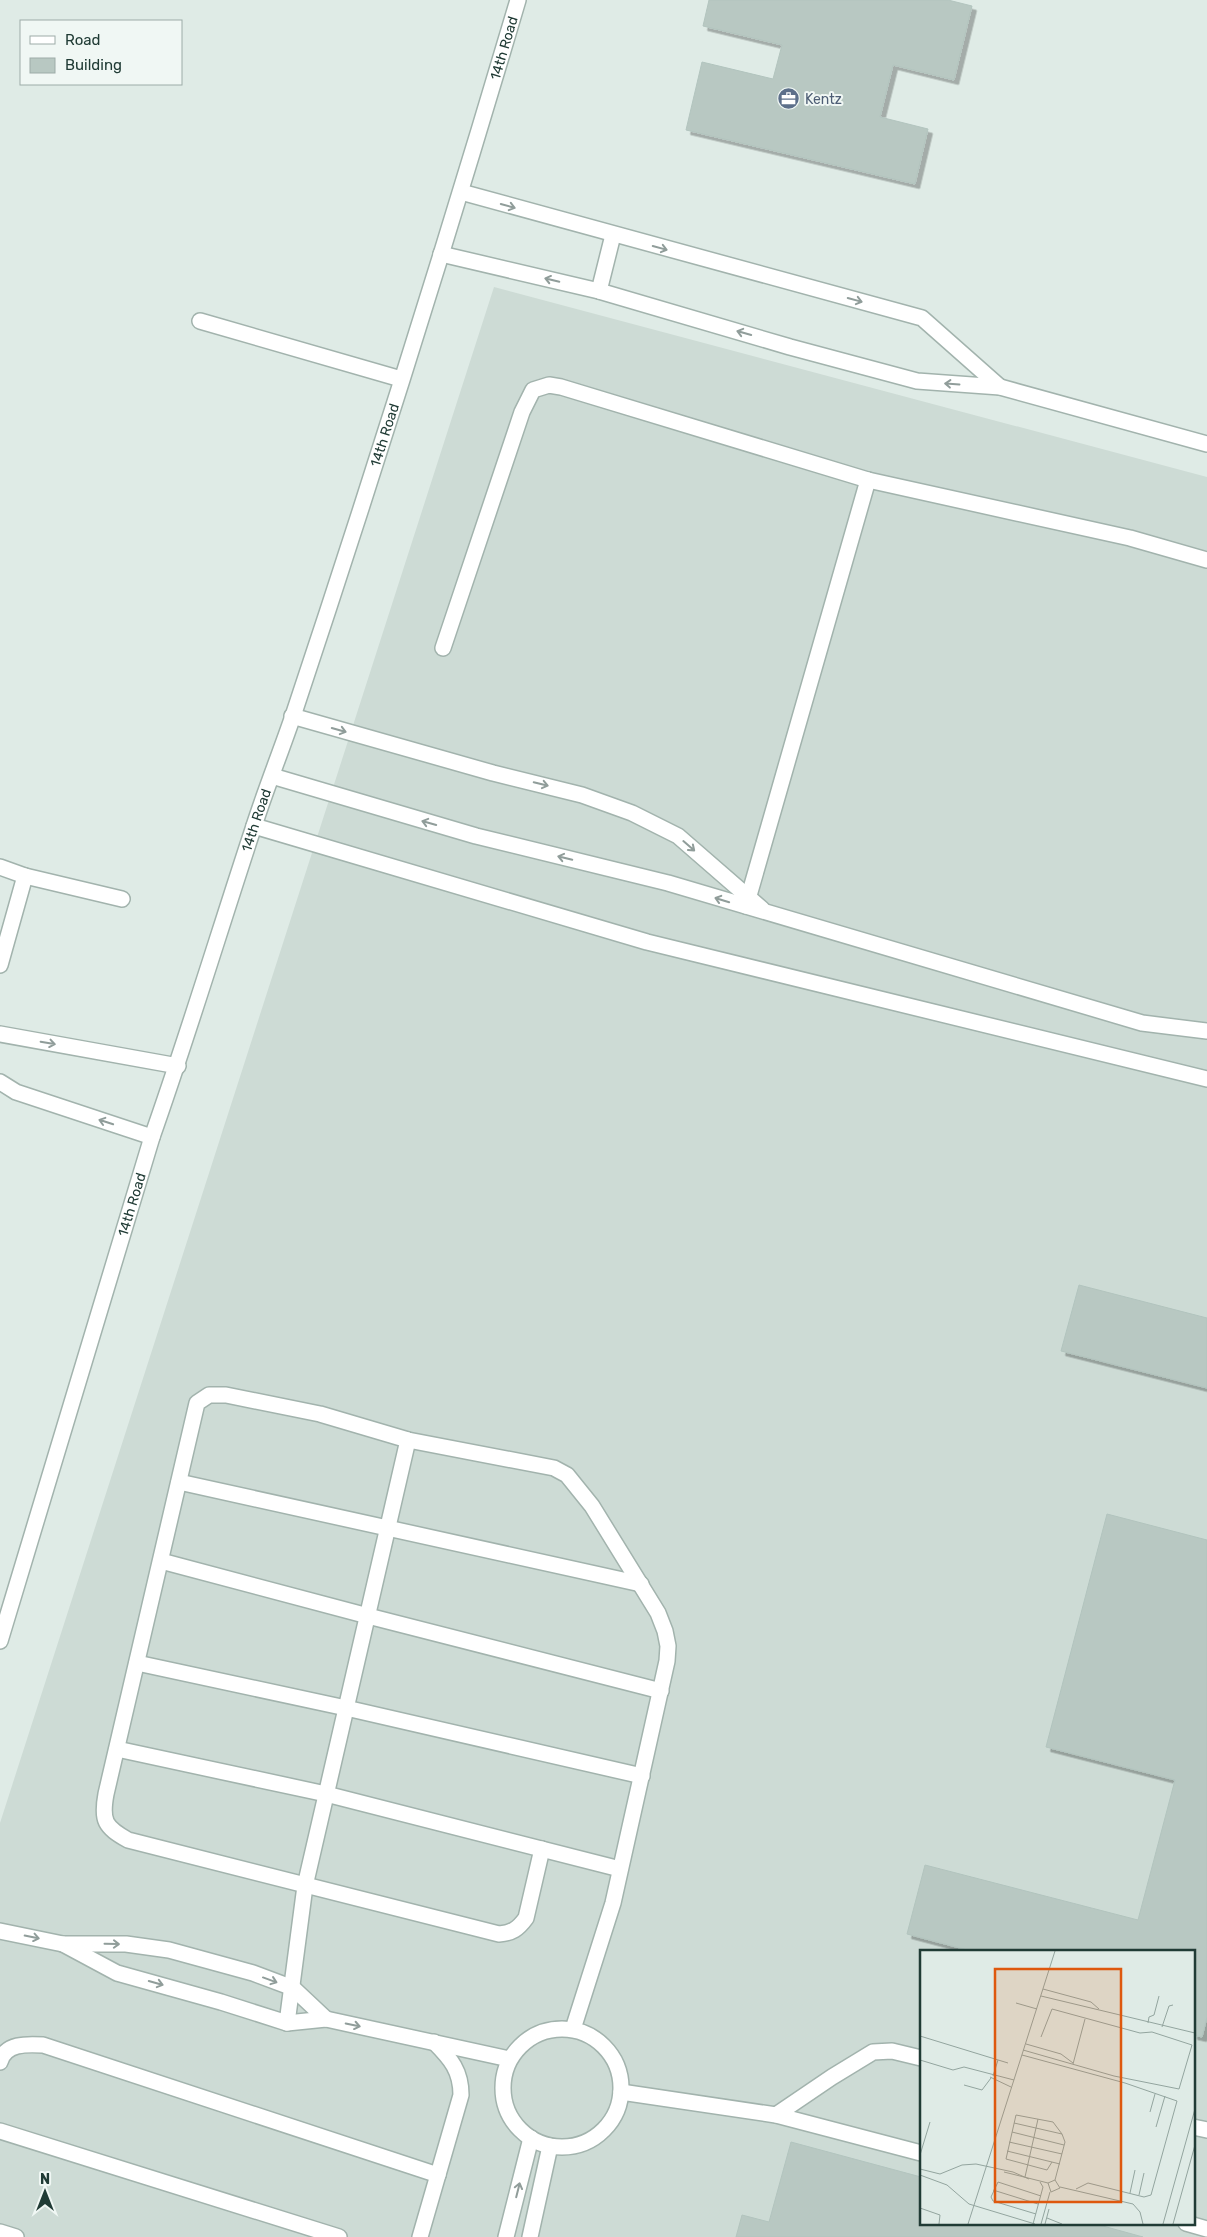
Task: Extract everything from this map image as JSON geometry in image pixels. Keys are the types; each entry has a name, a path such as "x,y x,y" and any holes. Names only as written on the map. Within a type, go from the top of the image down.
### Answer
{"street":[{"name":"14th Road","path":"0,1640 152,1137 178,1066 254,826 292,716 401,379 461,192 518,0"},
{"path":"461,192 922,318 1000,387"},
{"path":"599,291 613,235"},
{"path":"440,254 599,291 790,347 917,381 1000,387 1207,444"},
{"path":"200,321 401,379"},
{"path":"443,648 522,412 529,396 538,387 548,385 561,387 868,480 1130,538 1207,560"},
{"path":"747,903 868,480"},
{"path":"292,716 494,773 582,795 632,813 678,836 747,903"},
{"path":"272,776 476,836 747,903 769,914 1142,1023 1207,1031"},
{"path":"254,826 648,942 1207,1079"},
{"path":"0,867 25,876 122,899"},
{"path":"0,965 25,876"},
{"path":"0,1034 178,1066"},
{"path":"0,1082 16,1092 152,1137"},
{"path":"542,1849 526,1918 519,1928 511,1933 499,1934 128,1840 116,1833 106,1823 104,1806 197,1403 209,1395 226,1395 320,1414 408,1440 554,1468 567,1475 592,1506 641,1584 658,1613 666,1632 667,1654 661,1691 613,1903 573,2029"},
{"path":"287,2023 305,1886 408,1440"},
{"path":"179,1482 641,1584"},
{"path":"161,1561 661,1691"},
{"path":"137,1663 346,1708 642,1776"},
{"path":"117,1749 326,1794 620,1869"},
{"path":"0,1931 63,1944 126,1944 169,1950 253,1973 293,1988 326,2019"},
{"path":"63,1944 117,1973 221,2002 287,2023 326,2019 509,2059"},
{"path":"573,2029 597,2038 614,2056 622,2080 620,2106 608,2127 588,2143 563,2148 538,2143 518,2129 505,2108 502,2083 509,2059 526,2040 548,2030 573,2029"},
{"path":"420,2237 461,2095 458,2073 451,2059 434,2042"},
{"path":"0,2062 1,2058 10,2049 21,2045 43,2045 438,2175"},
{"path":"776,2114 874,2052 892,2051 920,2058"},
{"path":"621,2092 776,2114 920,2153"},
{"path":"1194,2127 1207,2130"},
{"path":"0,2131 339,2237"},
{"path":"506,2237 530,2138"},
{"path":"530,2237 550,2146"},
{"path":"1190,2224 1207,2229"},
{"path":"0,2232 16,2237"}],"shaded area":[{"path":"494,287 1207,477 1207,2237 0,2237 0,1823"}],"building":[{"name":"Kentz","path":"709,0 948,0 972,6 954,80 893,65 880,117 928,129 915,184 686,130 702,62 773,79 782,45 703,26"},
{"path":"1079,1285 1207,1318 1207,1388 1061,1351"},
{"path":"1107,1514 1207,1540 1207,2017 1202,2037 1194,2035 1194,1950 967,1950 907,1934 925,1865 1138,1920 1175,1780 1046,1747"},
{"path":"791,2142 920,2177 920,2224 1096,2224 1143,2237 736,2237 742,2215 769,2222"}],"place":[{"name":"Kentz","path":"789,99"}]}
